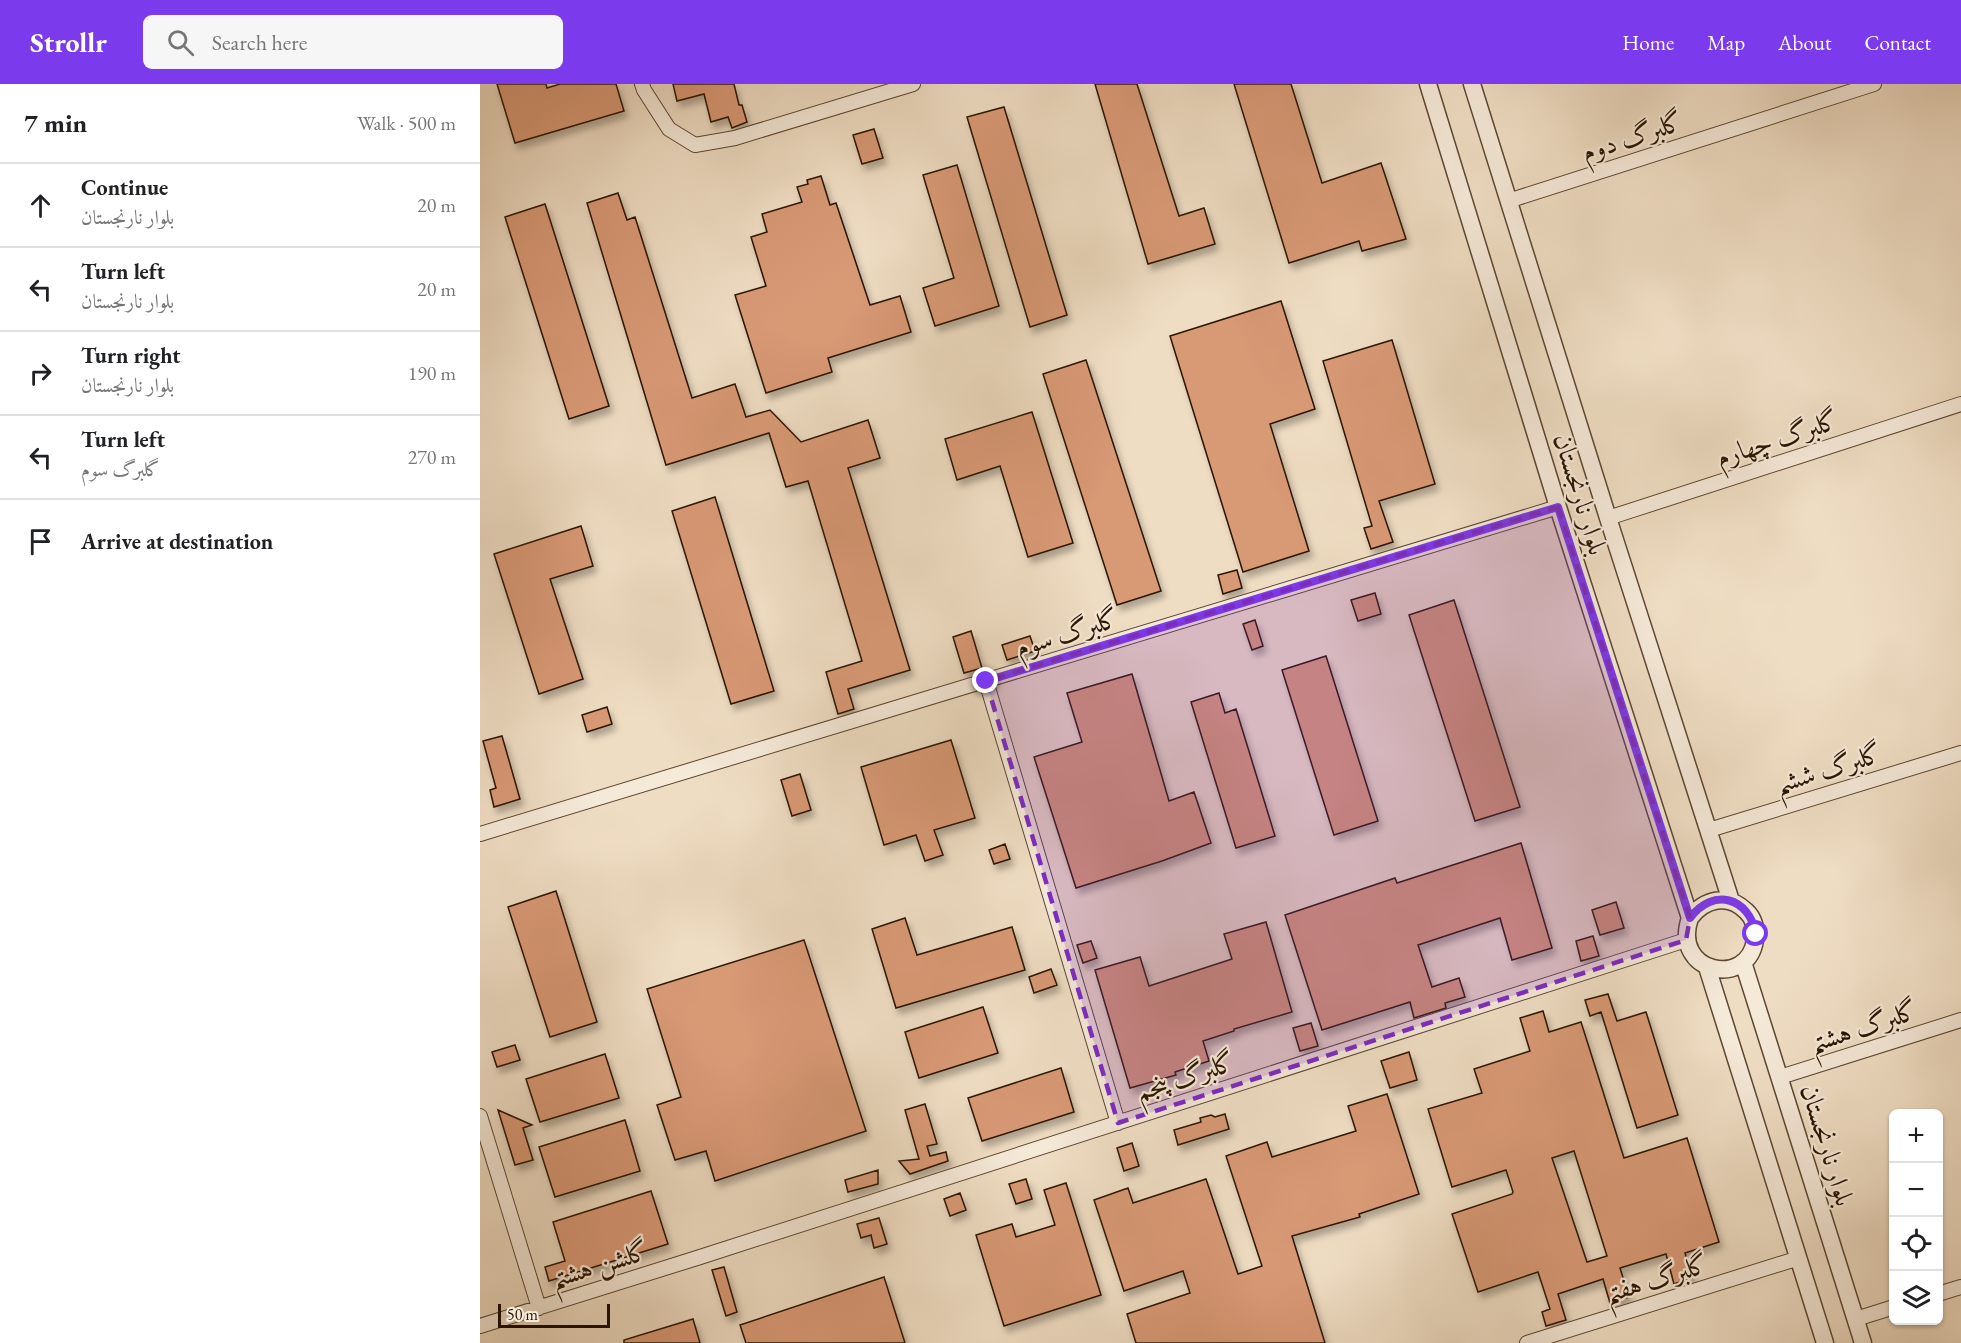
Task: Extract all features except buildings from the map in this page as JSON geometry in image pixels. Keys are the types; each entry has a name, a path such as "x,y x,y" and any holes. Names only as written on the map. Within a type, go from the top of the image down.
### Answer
{"street":[{"path":"642,84 669,129 695,144 735,138 913,84"},
{"name":"بلوار نارنجستان","path":"1428,84 1558,507 1690,918 1686,929 1686,940"},
{"name":"بلوار نارنجستان","path":"1472,84 1731,901"},
{"name":"گلبرگ دوم","path":"1508,201 1874,84"},
{"name":"گلبرگ چهارم","path":"1608,518 1961,404"},
{"name":"گلبرگ سوم","path":"480,834 1558,507"},
{"path":"986,681 1118,1123"},
{"name":"گلبرگ ششم","path":"1709,830 1961,753"},
{"path":"1686,940 1690,952 1697,961 1707,967 1726,970 1743,962 1755,944 1754,923 1749,913 1731,901 1722,900 1704,904 1690,918"},
{"name":"گلبرگ پنجم","path":"698,1258 1686,940"},
{"name":"بلوار نارنجستان","path":"1743,962 1863,1343"},
{"path":"1707,967 1825,1343"},
{"name":"گلبرگ هشتم","path":"1780,1077 1961,1020"},
{"path":"480,1116 538,1308"},
{"name":"گلشن هشتم","path":"480,1326 698,1258"},
{"name":"گلبرگ هفتم","path":"1527,1343 1799,1258"},
{"path":"1943,1292 1961,1287"},
{"path":"1856,1319 1889,1308"}],"highlighted area":[{"path":"1558,507 1690,918 1686,940 1118,1123 986,681"}],"route":[{"path":"986,681 1558,507 1690,918 1704,904 1712,901 1731,901 1749,913 1756,934"}]}
